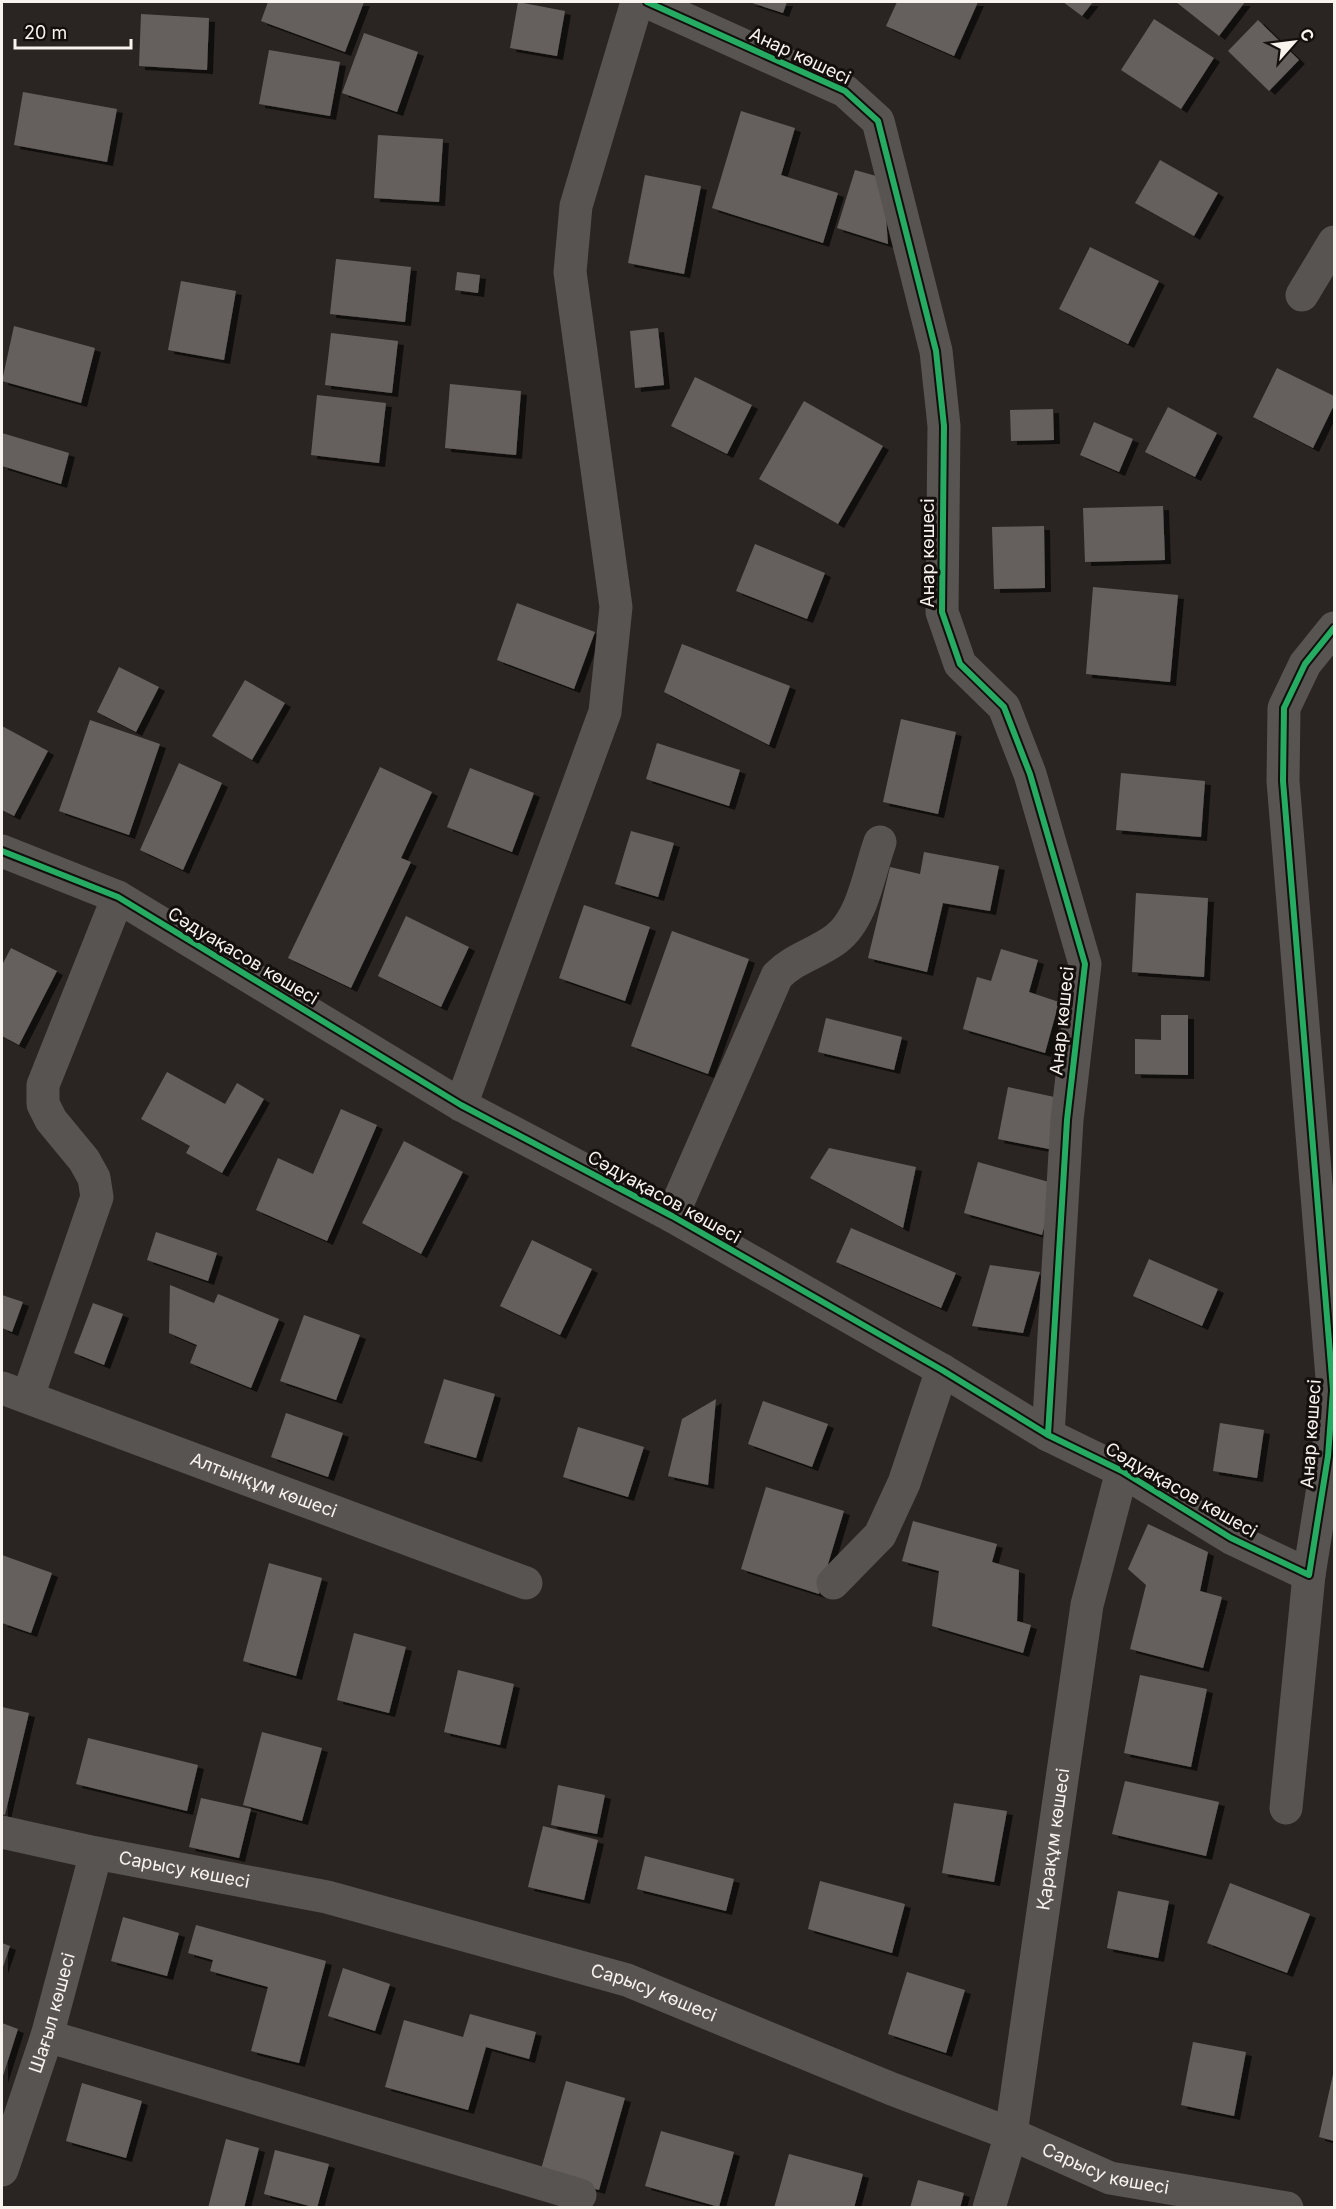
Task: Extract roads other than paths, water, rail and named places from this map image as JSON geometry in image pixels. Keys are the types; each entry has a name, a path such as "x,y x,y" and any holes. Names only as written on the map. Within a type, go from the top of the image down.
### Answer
{"street":[{"path":"461,1105 605,712 616,607 570,272 576,206 637,2"},
{"name":"Анар көшесі","path":"647,2 845,91 878,121 936,351 944,426 942,612 960,664 1004,707 1030,774 1085,964 1067,1120 1048,1435"},
{"path":"1302,295 1335,242"},
{"name":"Анар көшесі","path":"1286,1808 1309,1575 1328,1456 1333,1390 1283,781 1284,708 1305,663 1335,627"},
{"path":"672,1216 777,976 791,962 837,939 854,919 880,842"},
{"name":"Сәдуақасов көшесі","path":"2,851 118,897 461,1105 672,1216 942,1370 1048,1435 1122,1471 1231,1538 1309,1575"},
{"path":"15,1392 97,1197 94,1178 89,1169 51,1120 43,1104 43,1085 118,897"},
{"path":"833,1583 880,1535 904,1483 942,1370"},
{"name":"Алтынқұм көшесі","path":"15,1392 526,1583"},
{"name":"Қарақұм көшесі","path":"989,2208 1011,2134 1087,1605 1122,1471"},
{"name":"Сарысу көшесі","path":"2,1832 96,1853 327,1897 627,1980 892,2089 1011,2134 1110,2178 1287,2208"},
{"name":"Шағыл көшесі","path":"2,2170 47,2036 96,1853"},
{"path":"47,2036 580,2195"}]}
